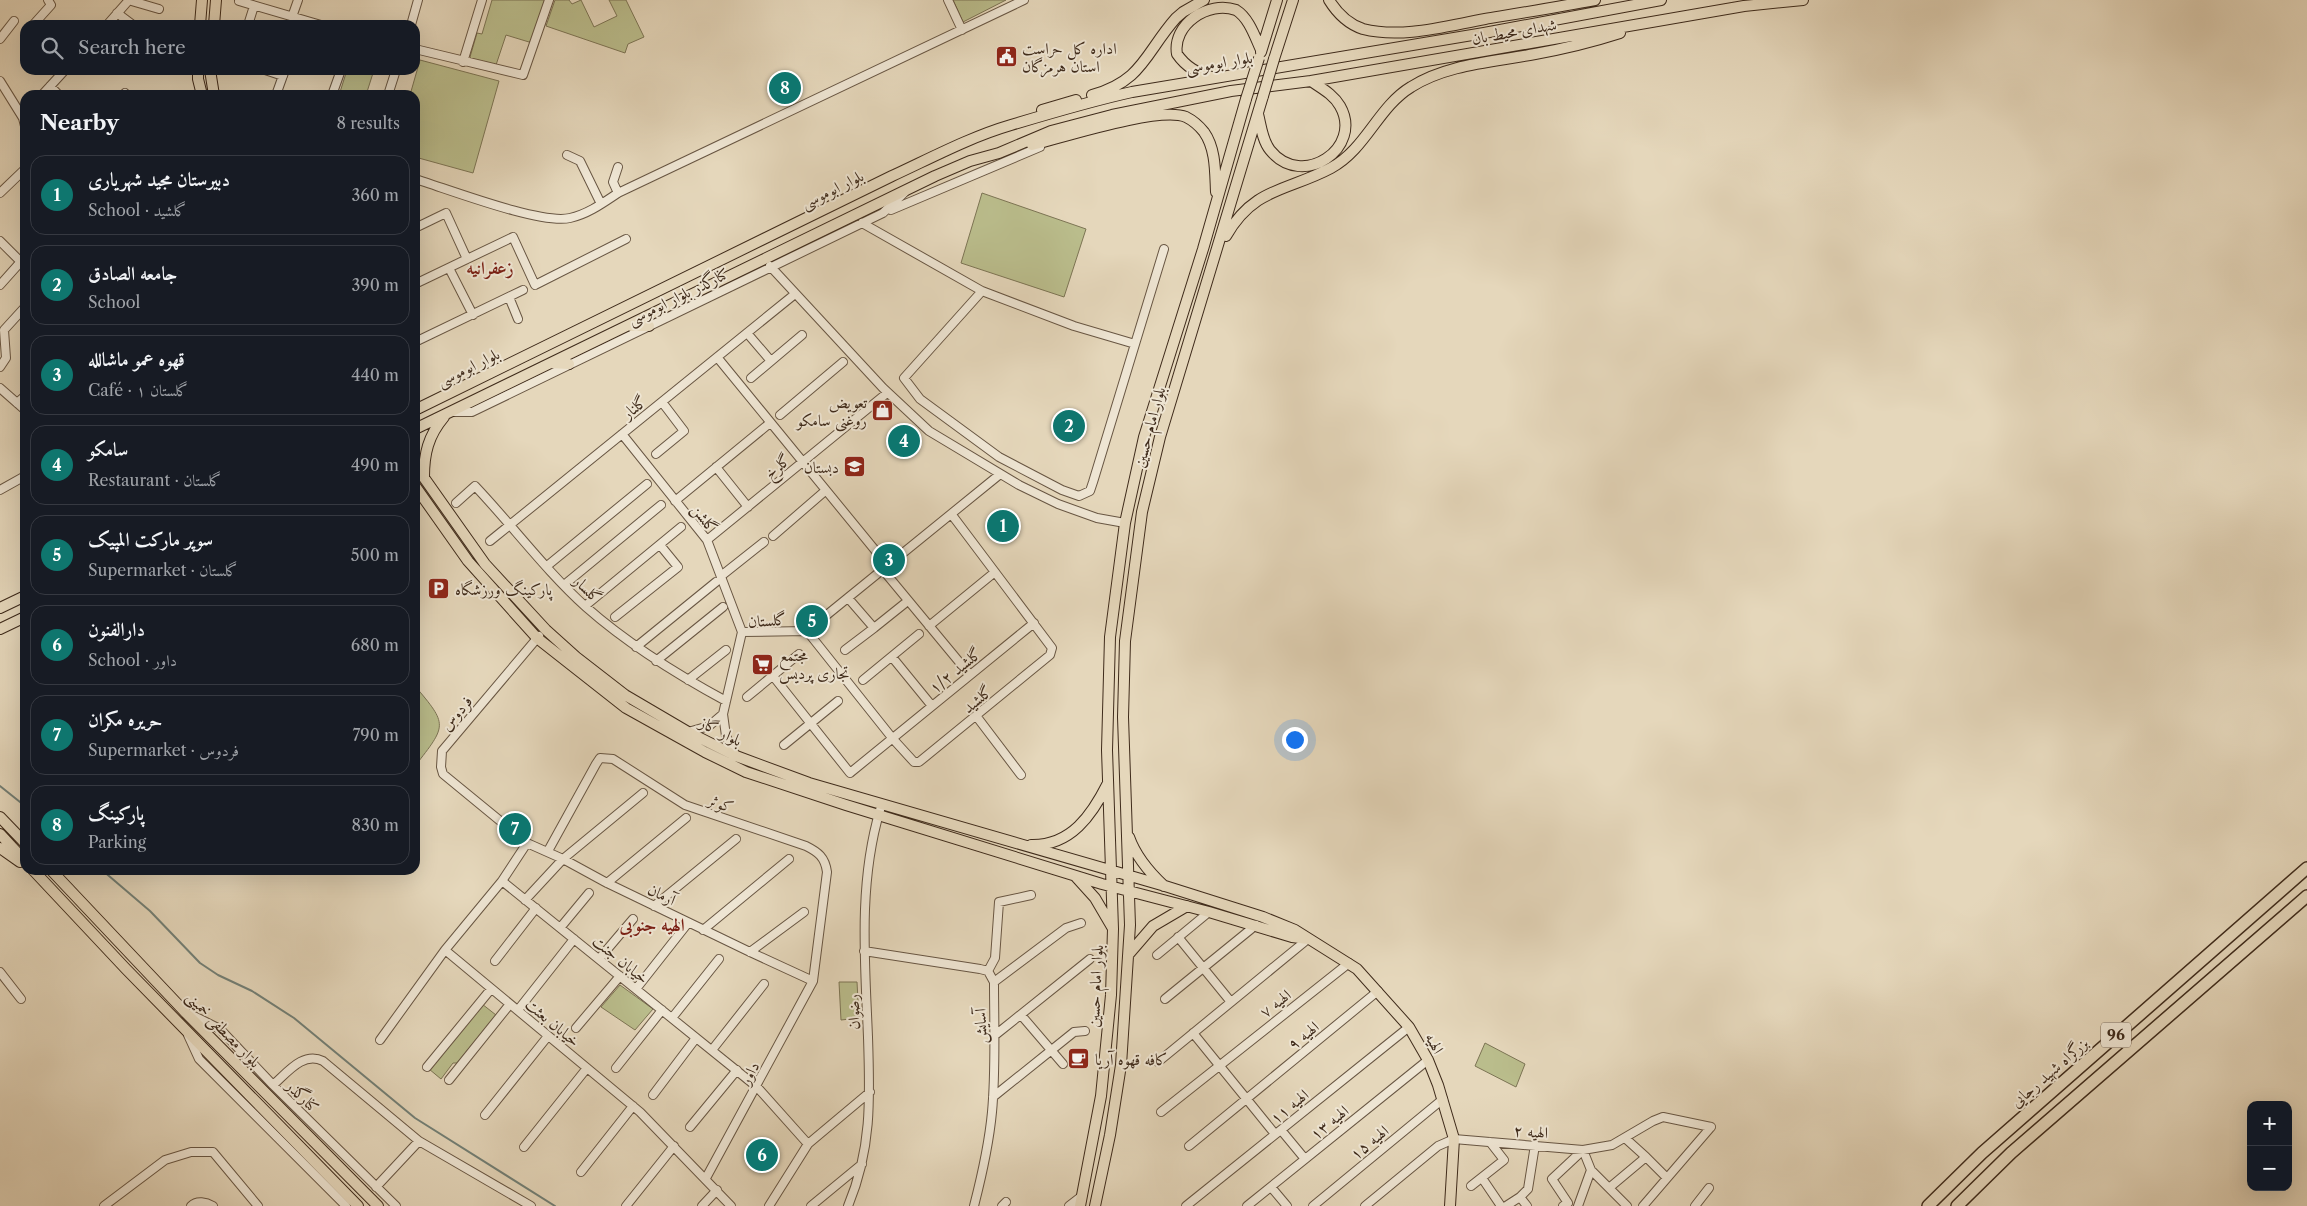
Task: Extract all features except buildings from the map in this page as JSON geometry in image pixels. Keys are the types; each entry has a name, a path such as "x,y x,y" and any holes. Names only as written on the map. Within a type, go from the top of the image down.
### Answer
{"highway":[{"name":"بزرگراه شهید رجایی","path":"1928,1206 1982,1153 2307,868"},
{"name":"96","path":"1957,1206 2011,1153 2307,896"}],"main road":[{"path":"200,20 202,0"},
{"path":"214,20 216,0"},
{"path":"1012,125 1045,109 1122,84 1141,67 1176,18 1204,0"},
{"name":"بلوار امام حسین","path":"1081,1201 1101,1096 1111,995 1113,929 1108,782 1110,637 1124,523 1144,437 1277,0"},
{"name":"بلوار امام حسین","path":"1095,1206 1110,1135 1121,1065 1128,955 1128,876 1122,717 1125,641 1142,512 1160,437 1293,0"},
{"path":"1329,0 1342,17 1352,24 1379,32 1409,32 1595,0"},
{"name":"شهدای محیط بان","path":"1287,67 1661,0"},
{"name":"شهدای محیط بان","path":"1230,91 1311,80 1744,6 1802,0"},
{"path":"1216,78 1193,70 1176,54 1178,34 1183,25 1195,14 1206,8 1219,6 1238,11 1250,26 1260,54"},
{"path":"1216,252 1236,219 1246,209 1268,193 1316,175 1339,163 1354,150 1394,99 1411,86 1447,71 1561,49 1604,38 1653,22"},
{"name":"بلوار ابوموسی","path":"420,407 952,148 1012,125 1093,101 1287,67"},
{"path":"198,75 201,90"},
{"path":"211,75 213,90"},
{"path":"1258,114 1269,149 1278,158 1295,166 1304,167 1325,160 1335,151 1342,140 1344,121 1339,104 1324,89 1311,80"},
{"name":"بلوار ابوموسی","path":"420,427 908,189 970,161 999,153 1060,128 1112,115 1230,91"},
{"path":"999,153 1158,114 1186,117 1204,133 1213,152 1217,200"},
{"path":"627,326 649,326"},
{"path":"550,363 569,364"},
{"path":"424,478 424,458 427,444 436,426 449,413"},
{"name":"بلوار گاز","path":"420,472 485,564 546,630 576,657 626,695 688,732 736,756 880,810 1128,891"},
{"name":"بلوار گاز","path":"420,493 468,561 537,638 626,708 705,752 746,772 880,810 1020,845 1128,876"},
{"path":"0,608 20,598"},
{"path":"0,629 20,619"},
{"path":"1020,845 1041,846 1057,841 1075,830 1093,812 1108,782"},
{"path":"0,817 20,838"},
{"path":"1126,830 1133,849 1165,886"},
{"path":"0,834 20,856"},
{"path":"0,848 20,862"},
{"path":"1071,872 1087,886 1113,929"},
{"name":"بلوار مصطفی خمینی","path":"38,875 126,969 358,1206"},
{"name":"بلوار مصطفی خمینی","path":"56,875 186,1012 378,1206"},
{"name":"الهیه","path":"1128,876 1262,917 1295,930 1357,969 1408,1027 1428,1060 1443,1099 1454,1139 1450,1206"},
{"name":"الهیه","path":"1128,891 1256,925 1292,937 1308,939"},
{"path":"1128,955 1153,926 1187,906"},
{"path":"126,969 136,958"}],"street":[{"path":"38,20 51,5 48,0"},
{"path":"111,20 128,0 158,9"},
{"path":"292,17 298,0"},
{"path":"412,20 418,0"},
{"path":"463,62 482,0"},
{"path":"420,50 523,75 549,0"},
{"path":"948,0 962,30"},
{"path":"420,181 543,218 571,218 601,204 618,193 1024,0"},
{"path":"248,20 247,3 297,20"},
{"path":"117,13 126,20"},
{"path":"0,39 14,21"},
{"path":"46,90 60,75"},
{"path":"278,90 283,75"},
{"path":"334,90 338,75"},
{"path":"390,90 394,75"},
{"path":"1,83 20,111"},
{"path":"50,86 54,90"},
{"path":"883,213 1062,137"},
{"path":"567,155 580,160 601,204"},
{"path":"618,167 613,182 618,193"},
{"path":"0,193 20,173"},
{"name":"کنارگذر بلوار ابوموسی","path":"449,413 472,412 770,266 883,213 908,189"},
{"path":"420,226 446,213 467,259"},
{"path":"862,223 982,291 1074,326 1136,344"},
{"path":"420,282 513,237 535,285 626,239"},
{"path":"0,241 20,258"},
{"path":"982,291 904,378 920,399 999,457 1062,490 1079,496 1090,491 1164,250"},
{"path":"0,285 20,263"},
{"path":"770,266 887,393 930,431 999,475 1058,504 1097,518 1124,523"},
{"path":"448,268 473,315"},
{"path":"420,340 523,290"},
{"name":"گلنار","path":"490,541 795,294"},
{"path":"509,297 518,319"},
{"path":"0,367 6,358 4,330 20,312"},
{"path":"747,333 771,361"},
{"path":"750,378 802,335"},
{"path":"717,358 826,490 929,626 970,675"},
{"path":"780,415 843,362"},
{"path":"0,388 20,406"},
{"name":"گلرخ","path":"707,540 887,393"},
{"path":"17,404 20,401"},
{"path":"656,454 684,431 662,402"},
{"path":"675,501 770,423"},
{"name":"گلشن","path":"622,434 707,540 718,579 742,632"},
{"path":"716,467 748,507"},
{"name":"گلستان","path":"736,756 726,736 723,714 742,632 807,632 999,475"},
{"path":"0,490 20,479"},
{"path":"547,566 646,484"},
{"name":"گلسار","path":"456,503 475,486 585,606 656,661 726,701"},
{"path":"773,536 826,490"},
{"path":"564,585 661,505"},
{"name":"گلشید","path":"807,632 893,739 917,763 977,717 1050,655 1052,648 952,515"},
{"path":"585,606 681,527"},
{"path":"636,647 764,542"},
{"path":"615,617 678,567 660,545"},
{"path":"929,626 995,572"},
{"path":"848,598 874,628"},
{"path":"845,650 904,604"},
{"path":"656,661 723,607"},
{"name":"گلشید ۱/۲","path":"812,724 850,773 1034,623"},
{"path":"537,638 546,630"},
{"path":"863,680 919,634"},
{"name":"فردوس","path":"527,843 448,779 441,767 440,758 442,751 537,638"},
{"path":"688,680 726,650"},
{"path":"747,697 799,654"},
{"path":"892,657 932,706"},
{"path":"773,676 812,724"},
{"path":"784,745 838,701"},
{"path":"688,732 709,726 723,714"},
{"path":"977,717 1021,775"},
{"name":"کوثر","path":"548,852 596,764 600,758 606,757 613,758 685,804 806,846 820,853 826,863 827,872 813,981"},
{"path":"525,900 563,859 643,793"},
{"name":"رضوان","path":"848,1206 862,1164 868,1138 870,1092 864,951 866,883 880,810"},
{"path":"607,883 686,818"},
{"path":"654,906 736,839"},
{"path":"380,1040 445,950 502,881 527,843"},
{"name":"آرمان","path":"527,843 563,859 607,883 703,930 813,981"},
{"path":"703,930 789,859"},
{"name":"خیابان جنت","path":"502,881 757,1087 808,1144"},
{"path":"560,928 589,893"},
{"path":"864,951 988,971 995,958 999,902 1031,894"},
{"path":"495,961 536,908"},
{"path":"750,952 804,912"},
{"path":"1157,955 1209,912"},
{"path":"599,959 633,919"},
{"path":"636,989 688,922"},
{"path":"994,982 1066,928 1082,923"},
{"path":"1165,1000 1256,925"},
{"path":"1178,937 1231,1002"},
{"path":"518,1010 574,939"},
{"path":"1158,1062 1308,939"},
{"name":"خیابان بعثت","path":"445,950 633,1106 706,1178 731,1206"},
{"path":"672,1018 719,959"},
{"path":"994,1036 1090,959"},
{"name":"الهیه ۷","path":"1161,1112 1349,963"},
{"name":"آسایش","path":"974,1206 984,1166 993,1097 994,982 988,971"},
{"path":"0,972 21,999"},
{"path":"576,1028 620,976"},
{"name":"داور","path":"706,1178 813,981"},
{"path":"712,1050 764,984"},
{"path":"427,1067 491,989"},
{"name":"الهیه ۹","path":"1189,1146 1378,991"},
{"path":"449,1080 510,1004"},
{"path":"616,1068 662,1010"},
{"name":"کنارگذر","path":"186,1012 220,1029 273,1086 396,1206"},
{"path":"1021,1015 1063,1064"},
{"name":"الهیه ۱۱","path":"1186,1206 1408,1027"},
{"path":"185,1029 198,1059 346,1206"},
{"path":"993,1097 1074,1032 1085,1031"},
{"path":"1193,1034 1247,1099 1305,1159"},
{"path":"485,1115 548,1036"},
{"path":"653,1095 696,1038"},
{"path":"273,1086 299,1062 316,1058 323,1061 419,1141 529,1206"},
{"name":"الهیه ۱۳","path":"1247,1206 1428,1060"},
{"path":"524,1147 587,1068"},
{"path":"690,1127 737,1070"},
{"path":"770,1206 808,1144 870,1092"},
{"name":"الهیه ۱۵","path":"1313,1206 1443,1099"},
{"path":"581,1172 633,1106"},
{"name":"الهیه ۲","path":"1454,1139 1584,1150 1612,1145 1663,1117 1704,1127 1711,1126 1667,1178"},
{"path":"1625,1138 1667,1178 1643,1206"},
{"path":"1365,1206 1438,1146 1454,1139"},
{"path":"376,1187 419,1141"},
{"path":"1471,1186 1504,1160 1490,1142"},
{"path":"1506,1206 1528,1189 1535,1145"},
{"path":"626,1206 674,1146"},
{"path":"1563,1206 1568,1202 1552,1179 1584,1150 1591,1170 1627,1206"},
{"path":"104,1206 165,1160 191,1152 215,1153 258,1206"},
{"path":"1609,1188 1646,1157"},
{"path":"811,1206 862,1164"},
{"path":"1578,1206 1591,1170"},
{"path":"1482,1178 1501,1206"},
{"path":"1271,1187 1288,1206"},
{"path":"1695,1206 1709,1188"},
{"path":"702,1206 717,1190"},
{"path":"1520,1197 1527,1206"},
{"path":"1069,1206 1081,1201"},
{"path":"191,1206 194,1203 205,1202 213,1206"}],"green space":[{"path":"492,0 545,0 533,39 529,42 506,35 496,65 473,60 470,57 477,33 482,34"},
{"path":"555,0 569,0 572,4 581,0 594,27 617,16 609,0 626,0 644,37 628,44 625,53 546,26"},
{"path":"953,0 1006,0 963,22"},
{"path":"420,60 499,81 473,173 420,158 420,90 411,90 416,75 420,75"},
{"path":"345,75 372,75 368,90 341,90"},
{"path":"982,193 1086,229 1064,297 961,263"},
{"path":"420,692 438,718 438,733 420,759"},
{"path":"839,982 857,982 859,1018 841,1020"},
{"path":"620,985 653,1009 635,1030 601,1007"},
{"path":"482,1004 496,1015 457,1063 453,1063 441,1079 429,1069"},
{"path":"1485,1043 1525,1064 1516,1087 1475,1066"}],"waterway":[{"path":"0,786 20,802"},
{"path":"108,875 150,911 200,963 218,975 252,991 294,1018 415,1118 555,1206"}],"place":[{"name":"اداره کل حراست استان هرمزگان","path":"1006,57"},
{"name":"پارکینگ","path":"785,88"},
{"name":"تعویض روغنی سامکو","path":"883,411"},
{"name":"جامعه الصادق","path":"1069,426"},
{"name":"سامکو","path":"904,441"},
{"name":"دبستان","path":"855,467"},
{"name":"دبیرستان مجید شهریاری","path":"1003,526"},
{"name":"قهوه عمو ماشالله","path":"889,560"},
{"name":"پارکینگ ورزشگاه","path":"439,589"},
{"name":"سوپر مارکت المپیک","path":"812,621"},
{"name":"مجتمع تجاری پردیس","path":"763,664"},
{"name":"حریره مکران","path":"515,829"},
{"name":"کافه قهوه آریا","path":"1079,1059"},
{"name":"دارالفنون","path":"762,1155"}],"district":[{"name":"زعفرانیه","path":"490,268"},
{"name":"الهیه جنوبی","path":"652,925"}]}
